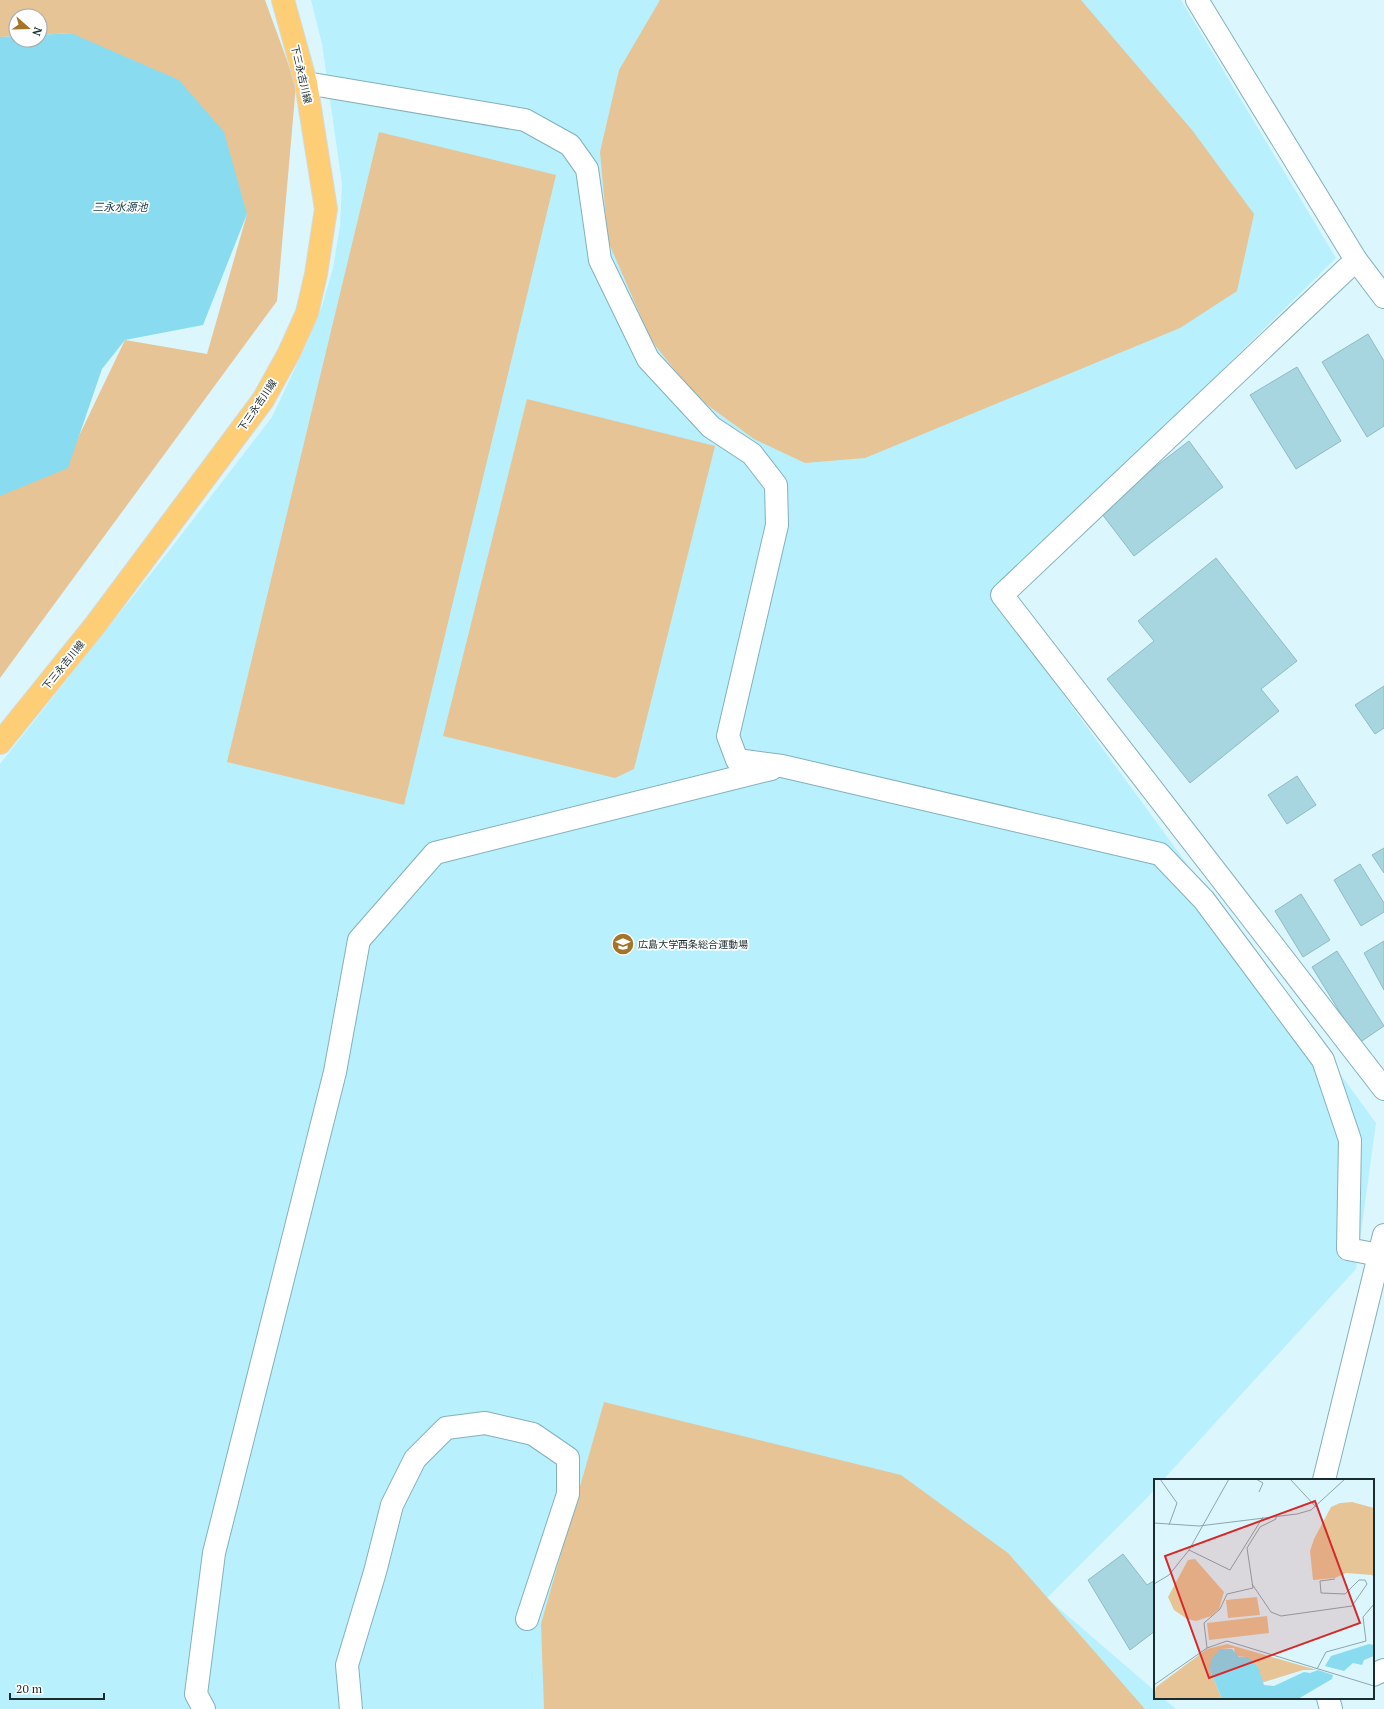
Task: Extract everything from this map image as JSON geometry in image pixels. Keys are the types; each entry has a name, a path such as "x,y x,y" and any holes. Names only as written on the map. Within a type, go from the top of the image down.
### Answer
{"main road":[{"name":"下三永吉川線","path":"0,743 96,624 263,400 290,353 307,313 316,274 326,209 306,83 283,0"}],"street":[{"path":"1197,0 1356,260 1384,297"},
{"path":"306,83 525,120 570,145 586,169 600,260 648,359 711,427 752,454 776,485 777,525 728,736 738,760 782,766 1160,854 1204,900 1322,1060 1350,1140 1348,1249 1381,1245 1324,1479"},
{"path":"1356,260 1002,595 1384,1089"},
{"path":"204,1709 196,1694 214,1553 335,1072 359,940 434,853 782,766"},
{"path":"351,1709 346,1665 375,1572 392,1505 415,1458 446,1428 485,1424 532,1434 568,1458 568,1494 527,1619"},
{"path":"1374,1674 1384,1670"},
{"path":"1328,1699 1331,1709"}],"shaded area":[{"path":"0,0 265,0 296,85 277,301 0,678 0,485 77,440 125,340 207,354 247,214 71,33 48,34 48,8 8,8 8,36 0,37"},
{"name":"広島大学西条総合運動場","path":"311,0 1181,0 1336,258 992,597 1376,1123 1356,1269 1164,1479 1154,1479 1154,1490 1142,1503 1047,1598 1154,1690 1154,1699 1164,1699 1176,1709 0,1709 0,764 172,547 272,417 306,345 322,306 333,268 340,226 342,184 322,44"},
{"path":"660,0 1081,0 1192,130 1254,214 1237,291 1180,328 865,458 805,463 754,439 695,396 651,340 608,241 600,152 619,70"},
{"path":"379,132 556,175 404,805 227,762"},
{"path":"527,399 715,446 634,769 615,778 443,736"},
{"path":"604,1402 901,1475 1008,1553 1145,1709 544,1709 541,1624"}],"water":[{"name":"三永水源池","path":"71,33 179,80 224,132 247,214 203,325 125,340 102,369 68,468 0,496 0,37 8,36 8,48 48,48 48,34"}],"building":[{"path":"1368,334 1384,361 1384,426 1367,437 1322,362"},
{"path":"1297,367 1341,441 1296,469 1250,395"},
{"path":"1189,441 1223,487 1134,556 1099,510"},
{"path":"1216,558 1297,661 1261,689 1279,711 1190,783 1107,679 1154,641 1138,621"},
{"path":"1384,686 1384,728 1375,734 1355,705"},
{"path":"1297,776 1316,805 1287,824 1268,795"},
{"path":"1384,848 1384,873 1372,855"},
{"path":"1360,864 1384,903 1384,912 1361,926 1334,880"},
{"path":"1301,894 1330,940 1303,957 1275,911"},
{"path":"1384,941 1384,990 1364,953"},
{"path":"1337,951 1384,1026 1359,1043 1312,967"},
{"path":"1123,1554 1147,1585 1154,1581 1154,1632 1130,1650 1088,1580"}],"place":[{"name":"広島大学西条総合運動場","path":"623,944"}]}
